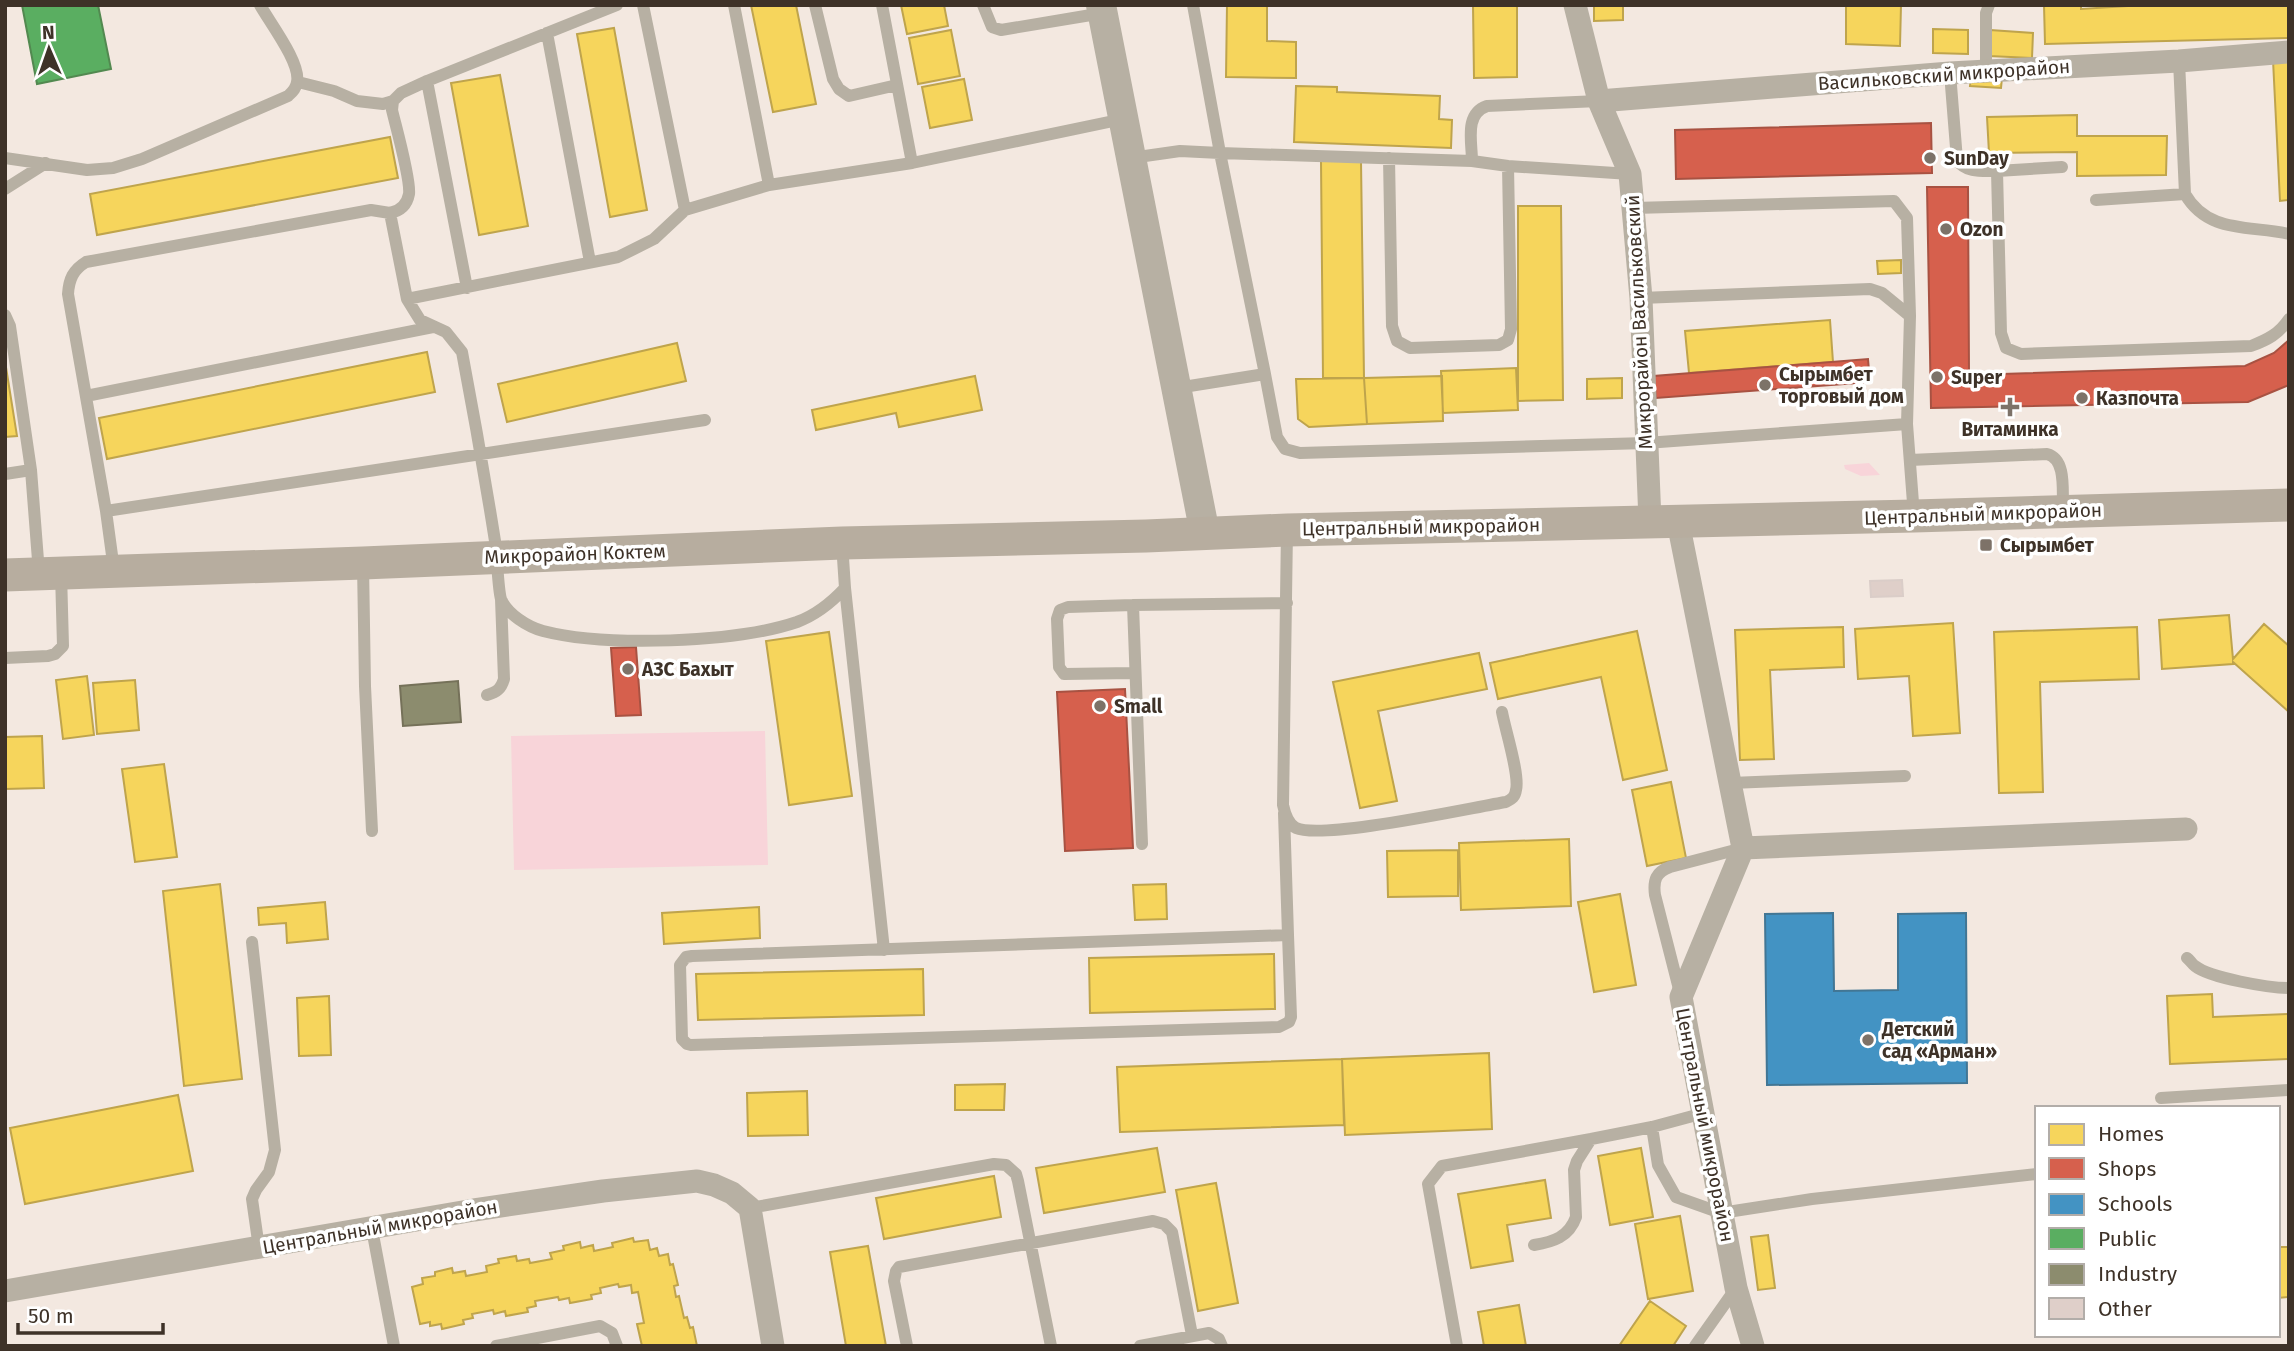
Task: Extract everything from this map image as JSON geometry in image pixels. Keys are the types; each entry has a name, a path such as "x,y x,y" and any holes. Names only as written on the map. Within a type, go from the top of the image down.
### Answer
{"main road":[{"name":"Центральный микрорайон","path":"1205,534 2289,505"},
{"name":"Микрорайон Коктем","path":"5,575 842,543 1205,534"}],"street":[{"name":"Микрорайон Васильковский","path":"1576,5 1599,101 1630,174 1641,298 1646,443 1664,522"},
{"path":"1102,9 1205,534"},
{"name":"Васильковский микрорайон","path":"1599,101 1950,73 2179,61 2289,52"},
{"path":"1664,522 1731,783 1743,848 2186,829"},
{"name":"Центральный микрорайон","path":"1743,848 1681,997 1721,1213 1737,1288 1754,1346"},
{"name":"Центральный микрорайон","path":"5,1291 500,1206 603,1191 697,1181 732,1193 750,1208"},
{"path":"750,1208 773,1346"}],"lane":[{"path":"5,158 87,170 113,168 288,96 295,90 298,82 295,65 260,5"},
{"path":"298,82 357,101 383,104 427,81 617,5"},
{"path":"643,5 685,210"},
{"path":"734,5 769,185"},
{"path":"815,5 833,79 839,89 849,96 897,85"},
{"path":"882,5 912,163"},
{"path":"983,5 992,27 1000,30 1102,9"},
{"path":"1193,5 1277,437 1280,444 1292,452 1646,443 1907,424"},
{"path":"1986,71 1986,13 1989,5"},
{"path":"547,33 590,262"},
{"path":"2179,61 2185,194 2192,207 2219,224 2289,234"},
{"path":"1950,73 1956,160 1967,169 1997,171 2062,167"},
{"path":"427,81 467,288"},
{"path":"114,571 68,294 69,284 78,267 86,262 362,210 390,213 397,211 404,205 410,191 393,101"},
{"path":"1472,161 1471,124 1480,108 1599,101"},
{"path":"407,299 618,257 653,239 685,210 769,185 912,163 1123,119"},
{"path":"1130,158 1180,152 1472,161 1630,174"},
{"path":"1389,159 1392,326 1397,341 1410,348 1499,345 1508,340 1511,329 1508,166"},
{"path":"5,189 46,163"},
{"path":"1997,171 2001,333 2006,348 2013,352 2021,354 2251,346 2269,339 2289,320"},
{"path":"2096,200 2185,194"},
{"path":"1634,208 1894,201 1907,218 1910,316 1907,424 1914,516"},
{"path":"390,213 407,299 420,320 446,332 462,352 498,558 501,599 504,679 502,688 487,695"},
{"path":"1641,298 1870,289 1882,293 1910,316"},
{"path":"5,315 10,326 31,470 63,646 55,654 48,656 5,658"},
{"path":"86,396 433,327"},
{"path":"1177,388 1265,374"},
{"path":"106,511 705,420"},
{"path":"1910,460 2046,454 2053,456 2060,464 2063,511"},
{"path":"5,474 31,470"},
{"path":"1287,530 1283,805 1288,935 1291,1017 1289,1022 1279,1027 691,1045 682,1039 680,965 686,957 1288,935"},
{"path":"842,543 884,950"},
{"path":"363,563 372,831"},
{"path":"501,599 512,613 540,631 602,639 649,640 721,635 799,621 831,602 845,588"},
{"path":"1134,673 1061,672 1057,619 1059,610 1068,607 1133,605 1287,603"},
{"path":"1133,605 1143,844"},
{"path":"1283,805 1293,826 1316,831 1350,829 1506,802 1512,799 1517,787 1502,712"},
{"path":"1731,783 1905,776"},
{"path":"1681,997 1655,895 1653,885 1656,877 1662,870 1670,867 1743,848"},
{"path":"252,942 275,1150 269,1172 252,1199 259,1248"},
{"path":"2187,958 2196,968 2236,981 2289,988"},
{"path":"2161,1098 2289,1090"},
{"path":"1457,1346 1428,1184 1442,1166 1652,1127 1704,1113"},
{"path":"1652,1127 1658,1165 1676,1197 1721,1213 1812,1199 2035,1174"},
{"path":"1534,1245 1558,1239 1573,1224 1576,1217 1574,1170 1591,1139"},
{"path":"750,1208 1006,1165 1016,1174 1051,1346"},
{"path":"907,1346 894,1281 899,1267 1153,1221 1164,1224 1172,1232 1192,1335"},
{"path":"372,1228 394,1346"},
{"path":"1695,1346 1737,1288"},
{"path":"496,1346 600,1326 607,1328 617,1346"},
{"path":"1140,1346 1192,1335 1215,1335 1222,1346"}],"shaded area":[{"path":"1869,463 1880,475 1861,476 1845,469 1844,465"},
{"path":"765,731 768,865 514,870 511,736"}],"building: Homes":[{"path":"751,5 796,5 816,104 773,112"},
{"path":"901,5 944,5 948,26 907,34"},
{"path":"1227,5 1267,6 1267,41 1296,42 1296,78 1226,77"},
{"path":"1473,5 1517,5 1517,77 1474,78"},
{"path":"1594,5 1623,5 1623,20 1594,21"},
{"path":"1846,5 1901,5 1900,46 1846,44"},
{"path":"2044,5 2081,5 2081,9 2144,5 2289,5 2289,38 2045,44"},
{"path":"614,28 647,210 610,217 577,34"},
{"path":"1933,29 1968,30 1968,54 1933,53"},
{"path":"951,30 960,76 918,84 909,38"},
{"path":"1990,30 2033,33 2032,58 1989,56"},
{"path":"2289,59 2289,200 2280,201 2273,60"},
{"path":"500,75 528,226 479,235 451,83"},
{"path":"1971,76 2002,78 2001,88 1970,86"},
{"path":"964,79 972,120 930,128 922,87"},
{"path":"1296,86 1337,87 1337,92 1440,96 1439,119 1452,120 1451,148 1294,142"},
{"path":"2077,115 2077,136 2167,136 2166,175 2077,176 2077,152 1989,153 1987,117"},
{"path":"390,137 398,178 97,235 90,194"},
{"path":"1321,161 1361,161 1364,378 1323,378"},
{"path":"1518,206 1561,206 1563,400 1518,401"},
{"path":"1901,260 1901,273 1878,274 1877,261"},
{"path":"1830,320 1833,362 1689,373 1685,331"},
{"path":"677,343 686,381 507,422 498,384"},
{"path":"427,352 435,392 107,459 99,418"},
{"path":"5,361 17,436 5,437"},
{"path":"1516,368 1518,410 1443,413 1441,371"},
{"path":"975,376 982,410 899,427 896,413 816,430 812,410"},
{"path":"1442,376 1443,421 1367,424 1364,378"},
{"path":"1364,378 1367,424 1309,427 1298,419 1296,379"},
{"path":"1622,378 1622,398 1587,399 1587,379"},
{"path":"2229,615 2233,659 2264,624 2289,646 2289,712 2233,662 2162,669 2159,620"},
{"path":"1953,623 1960,733 1913,736 1909,676 1858,679 1855,629"},
{"path":"1843,627 1844,667 1770,670 1774,759 1740,760 1735,630"},
{"path":"2137,627 2139,679 2040,682 2043,792 1999,793 1994,632"},
{"path":"1637,631 1667,770 1623,780 1601,677 1498,699 1490,663"},
{"path":"829,632 852,796 789,805 766,641"},
{"path":"1479,653 1487,689 1378,711 1397,801 1360,808 1333,682"},
{"path":"87,676 94,735 63,739 56,680"},
{"path":"135,680 139,730 97,734 93,683"},
{"path":"42,736 44,788 5,789 5,737"},
{"path":"164,764 177,857 135,862 122,769"},
{"path":"1671,782 1686,858 1647,866 1632,790"},
{"path":"1569,839 1571,906 1461,910 1459,843"},
{"path":"1458,850 1458,896 1388,897 1387,851"},
{"path":"220,884 242,1079 184,1086 163,891"},
{"path":"1166,884 1167,919 1135,920 1133,885"},
{"path":"1620,894 1636,985 1594,992 1578,902"},
{"path":"325,902 328,939 287,943 286,923 259,925 258,908"},
{"path":"759,907 760,938 664,944 662,913"},
{"path":"1274,954 1275,1009 1090,1013 1089,958"},
{"path":"923,969 924,1015 698,1020 696,974"},
{"path":"2212,994 2213,1017 2289,1014 2289,1059 2170,1064 2167,996"},
{"path":"329,996 331,1055 299,1056 297,998"},
{"path":"1489,1053 1492,1129 1345,1135 1342,1059"},
{"path":"1342,1059 1344,1125 1120,1132 1117,1067"},
{"path":"1005,1084 1004,1110 955,1110 955,1085"},
{"path":"807,1091 808,1135 748,1136 747,1093"},
{"path":"178,1095 193,1171 25,1204 10,1128"},
{"path":"1157,1148 1165,1192 1044,1213 1036,1168"},
{"path":"1641,1148 1653,1217 1610,1225 1598,1156"},
{"path":"994,1176 1001,1217 884,1239 876,1198"},
{"path":"1545,1180 1551,1218 1507,1225 1513,1261 1471,1268 1458,1194"},
{"path":"1216,1183 1238,1303 1198,1311 1176,1190"},
{"path":"1680,1216 1693,1291 1648,1299 1635,1224"},
{"path":"1768,1235 1775,1288 1758,1290 1751,1237"},
{"path":"633,1238 634,1242 648,1240 650,1250 657,1248 659,1256 668,1254 678,1285 674,1286 676,1297 679,1296 684,1318 687,1317 690,1328 693,1327 697,1346 642,1346 637,1324 644,1323 638,1292 632,1293 631,1285 619,1287 618,1284 600,1288 601,1293 591,1295 592,1299 570,1303 569,1298 559,1300 558,1297 535,1301 536,1306 527,1308 528,1312 506,1316 505,1311 494,1314 493,1310 472,1314 473,1318 463,1320 464,1324 442,1329 441,1324 420,1324 412,1287 423,1284 422,1278 435,1276 435,1272 452,1268 453,1273 465,1271 466,1276 487,1272 486,1266 499,1263 498,1259 516,1256 517,1261 529,1259 530,1263 552,1259 550,1253 564,1250 563,1246 580,1242 581,1248 593,1245 594,1251 613,1247 612,1243"},
{"path":"868,1246 886,1346 846,1346 830,1252"},
{"path":"2280,1247 2289,1247 2289,1297 2280,1298"},
{"path":"1650,1301 1686,1326 1673,1346 1619,1346"},
{"path":"1519,1305 1526,1346 1484,1346 1478,1312"}],"building: Shops":[{"path":"1931,123 1932,173 1676,179 1675,130"},
{"path":"1927,187 1968,187 1969,375 2245,366 2274,353 2289,340 2289,385 2248,402 1931,408"},
{"path":"1868,359 1870,382 1656,398 1654,376"},
{"path":"636,647 641,715 616,716 611,648"},
{"path":"1125,689 1133,848 1065,851 1057,692"}],"building: Schools":[{"path":"1833,913 1834,991 1898,990 1898,914 1966,913 1967,1083 1767,1085 1765,914"}],"building: Public":[{"path":"22,5 98,5 111,69 37,84"}],"building: Industry":[{"path":"458,681 461,722 403,726 400,686"}],"building: Other":[{"path":"1902,580 1903,596 1871,597 1870,581"}],"place":[{"name":"SunDay","path":"1930,158"},
{"name":"Ozon","path":"1946,229"},
{"name":"Super","path":"1937,377"},
{"name":"Сырымбет торговый дом","path":"1765,385"},
{"name":"Казпочта","path":"2082,398"},
{"name":"Витаминка","path":"2010,407"},
{"name":"Сырымбет","path":"1986,545"},
{"name":"АЗС Бахыт","path":"628,669"},
{"name":"Small","path":"1100,706"},
{"name":"Детский сад «Арман»","path":"1868,1040"}]}
